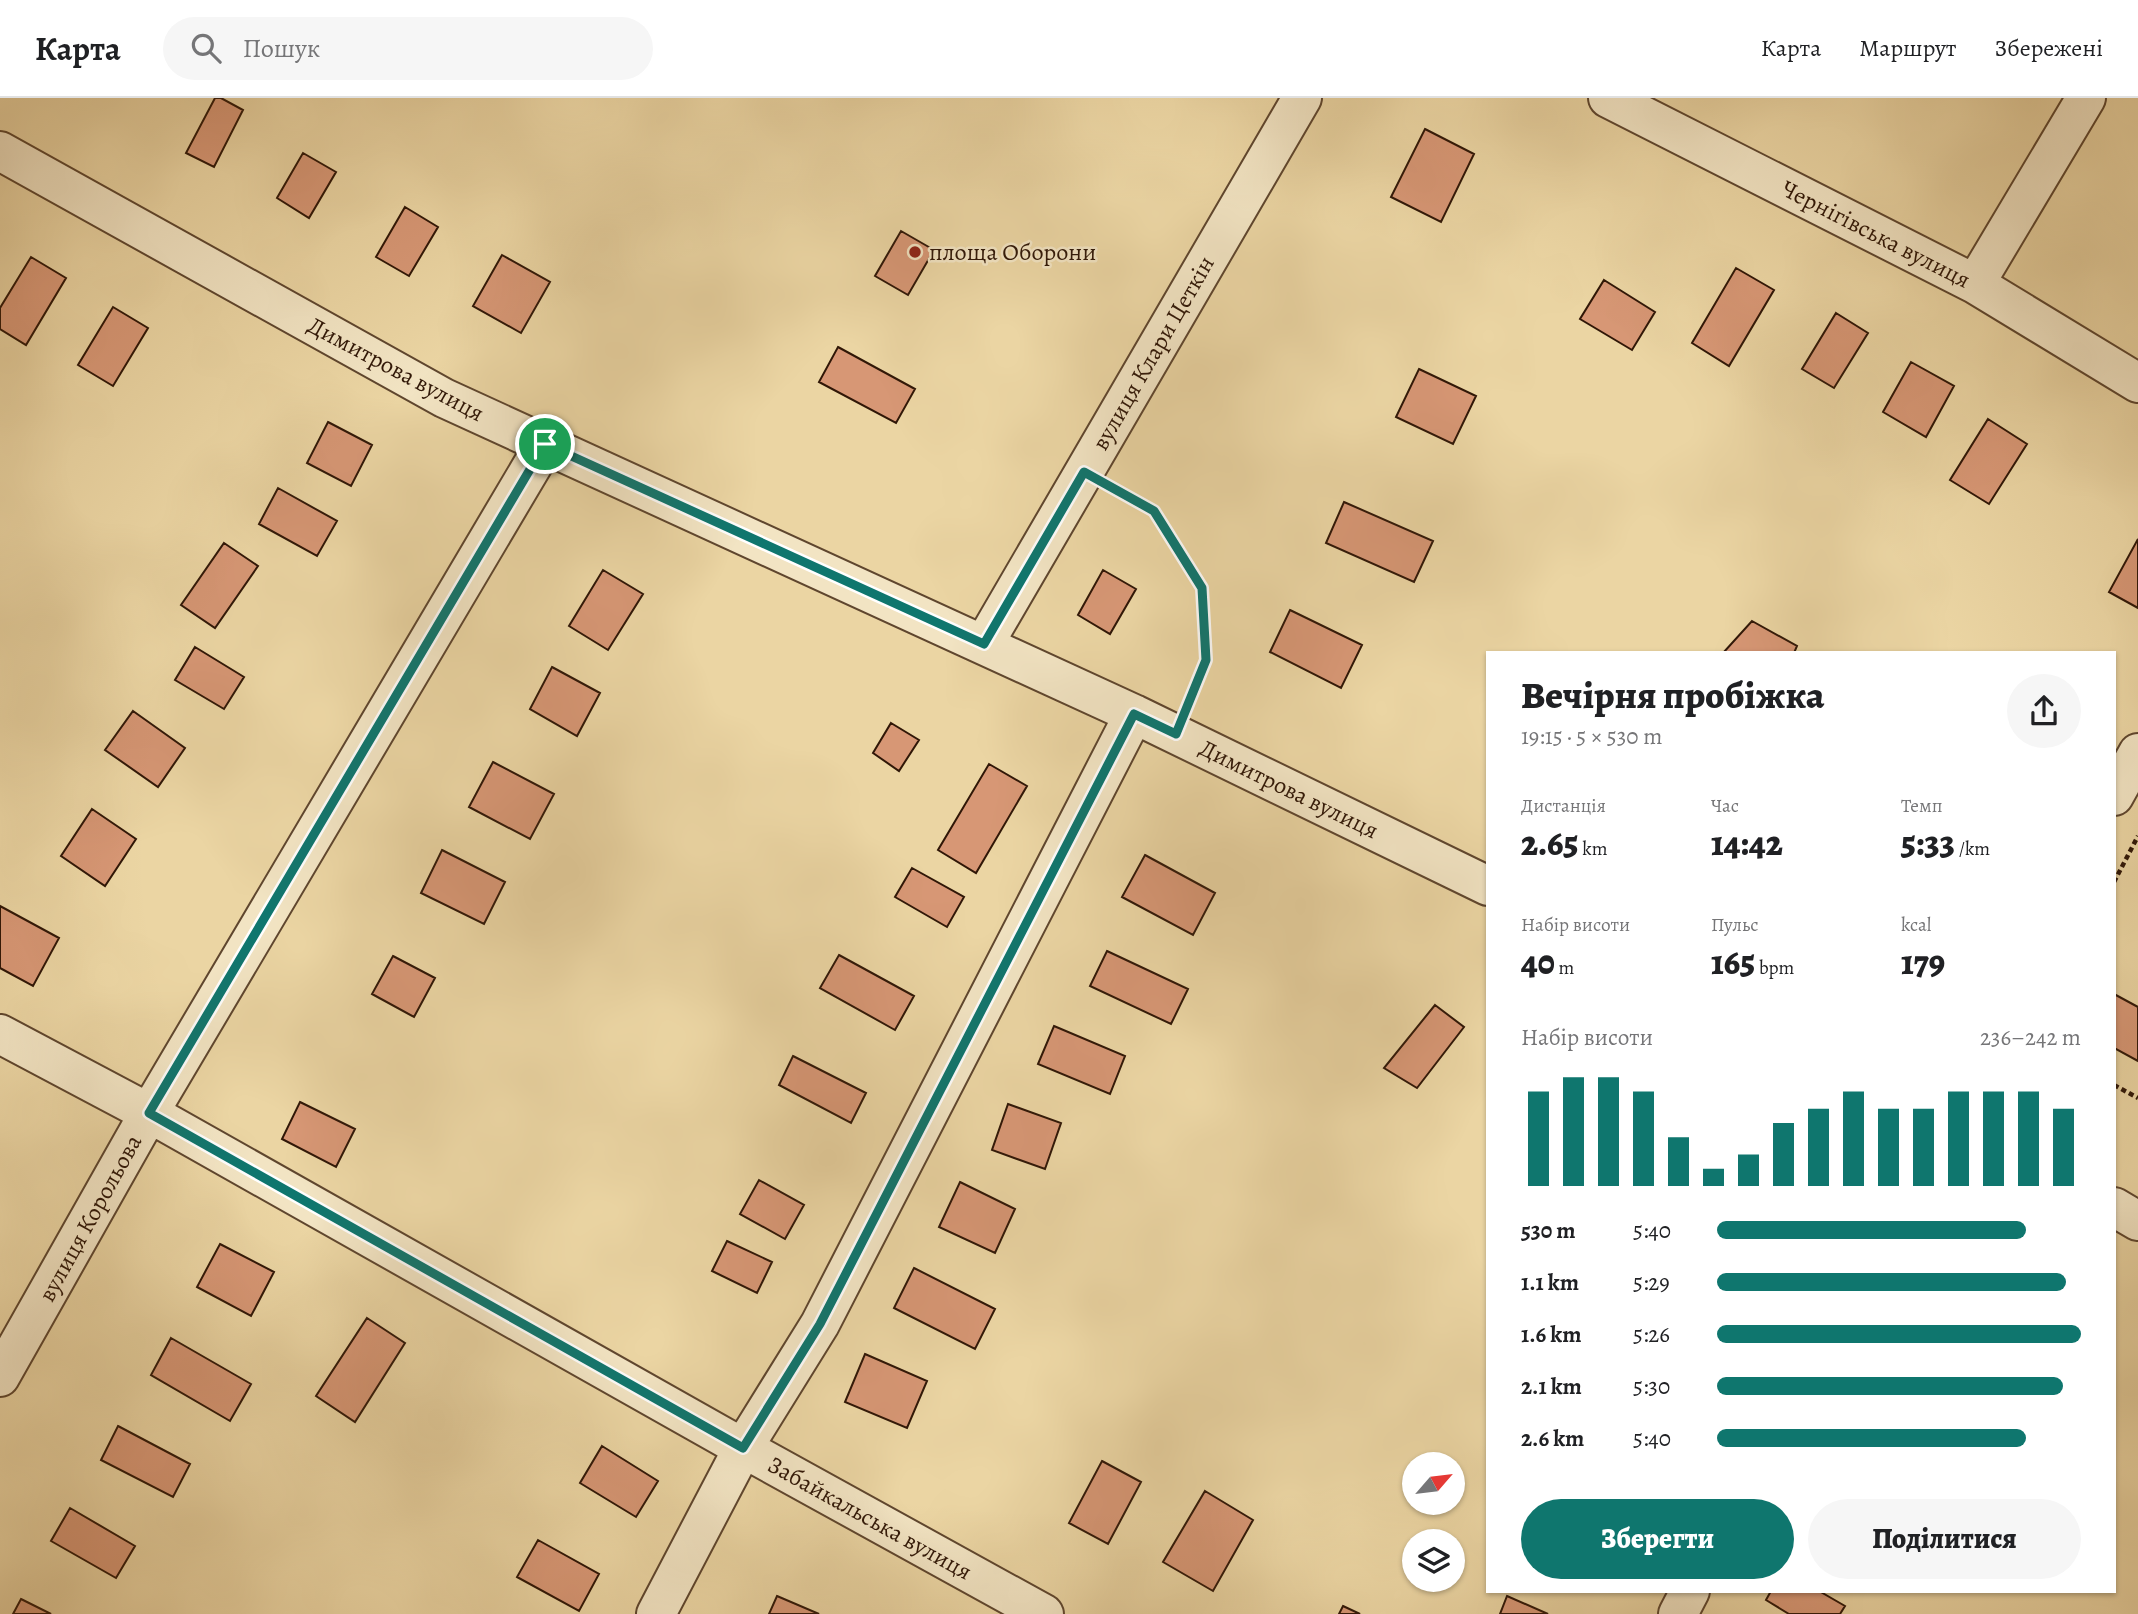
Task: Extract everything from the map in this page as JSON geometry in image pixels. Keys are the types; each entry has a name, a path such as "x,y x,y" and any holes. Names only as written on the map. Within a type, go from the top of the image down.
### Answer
{"street":[{"name":"вулиця Клари Цеткін","path":"984,644 1302,98"},
{"name":"Чернігівська вулиця","path":"1608,98 1975,284 2138,383"},
{"path":"1975,284 2086,98"},
{"name":"Димитрова вулиця","path":"0,150 444,398 1134,714 1486,886"},
{"name":"вулиця Корольова","path":"0,1377 149,1113 545,444"},
{"path":"656,1614 743,1448 820,1324 1134,714"},
{"path":"2116,792 2138,752"},
{"name":"Забайкальська вулиця","path":"0,1034 149,1113 743,1448 1044,1614"},
{"path":"2116,1208 2138,1221"},
{"path":"1678,1614 1689,1593"}],"path":[{"path":"1084,472 1154,511 1202,588 1206,660 1176,734"},
{"path":"2116,878 2138,836"},
{"path":"2116,1086 2138,1098"}],"building":[{"path":"215,98 221,98 243,110 214,167 186,153"},
{"path":"1425,129 1474,154 1441,222 1391,197"},
{"path":"303,153 336,172 309,218 277,198"},
{"path":"405,207 438,227 409,276 376,257"},
{"path":"901,231 934,250 908,295 875,276"},
{"path":"502,255 550,282 521,333 473,306"},
{"path":"31,257 66,278 26,345 0,329 0,308"},
{"path":"1736,268 1774,290 1729,366 1692,343"},
{"path":"1604,280 1655,312 1632,350 1580,319"},
{"path":"113,307 148,328 113,386 78,365"},
{"path":"1836,313 1868,333 1834,388 1802,369"},
{"path":"838,347 915,389 896,423 819,382"},
{"path":"1911,362 1954,386 1926,437 1883,412"},
{"path":"1419,369 1476,396 1453,444 1396,417"},
{"path":"1988,419 2027,444 1989,504 1950,480"},
{"path":"328,422 372,445 351,486 307,463"},
{"path":"278,488 337,521 317,556 259,524"},
{"path":"1344,502 1433,541 1414,582 1326,543"},
{"path":"2138,539 2138,608 2109,592"},
{"path":"224,543 258,566 215,628 181,605"},
{"path":"603,570 643,594 608,650 569,626"},
{"path":"1103,570 1136,589 1110,634 1078,615"},
{"path":"1290,610 1362,645 1341,688 1270,652"},
{"path":"1752,621 1797,646 1795,651 1725,651"},
{"path":"195,647 244,677 224,709 175,680"},
{"path":"552,667 600,693 577,736 530,709"},
{"path":"133,711 185,748 158,787 105,750"},
{"path":"891,723 919,740 899,771 873,753"},
{"path":"493,762 554,794 530,839 469,807"},
{"path":"989,764 1027,786 976,873 938,850"},
{"path":"92,809 136,839 105,886 61,856"},
{"path":"442,850 505,882 484,924 421,893"},
{"path":"1145,855 1215,893 1193,935 1122,897"},
{"path":"912,868 964,897 947,927 895,897"},
{"path":"0,906 59,938 33,986 0,968"},
{"path":"1107,951 1188,989 1171,1024 1090,986"},
{"path":"839,955 914,996 895,1030 820,988"},
{"path":"393,956 435,978 414,1017 372,994"},
{"path":"2116,995 2138,1007 2138,1061 2116,1049"},
{"path":"1435,1005 1464,1027 1417,1088 1384,1068"},
{"path":"1054,1026 1125,1056 1110,1094 1038,1064"},
{"path":"793,1056 866,1093 851,1123 779,1085"},
{"path":"300,1102 355,1129 336,1167 282,1139"},
{"path":"1008,1104 1061,1123 1045,1169 992,1150"},
{"path":"759,1180 804,1205 785,1239 740,1214"},
{"path":"960,1182 1015,1209 995,1253 939,1227"},
{"path":"727,1241 772,1262 757,1293 712,1271"},
{"path":"220,1244 274,1272 251,1316 197,1287"},
{"path":"914,1268 995,1309 975,1349 894,1308"},
{"path":"367,1318 405,1343 355,1422 316,1396"},
{"path":"171,1338 251,1384 230,1421 151,1375"},
{"path":"865,1354 927,1381 907,1428 845,1402"},
{"path":"118,1426 190,1464 173,1497 101,1460"},
{"path":"602,1446 658,1481 636,1517 580,1483"},
{"path":"1102,1461 1141,1482 1108,1544 1069,1523"},
{"path":"1205,1491 1253,1520 1213,1591 1163,1562"},
{"path":"70,1508 135,1546 116,1578 51,1541"},
{"path":"538,1540 599,1574 579,1611 517,1577"},
{"path":"1770,1593 1822,1593 1845,1606 1840,1614 1789,1614 1766,1600"},
{"path":"777,1596 819,1614 769,1614"},
{"path":"1507,1596 1548,1614 1500,1614"},
{"path":"21,1599 51,1614 13,1614"},
{"path":"1343,1606 1360,1614 1339,1614"}],"place":[{"name":"площа Оборони","path":"915,252"}],"route":[{"path":"545,444 984,644 1084,472 1154,511 1202,588 1206,660 1176,734 1134,714 820,1324 743,1448 149,1113 545,444"}]}
